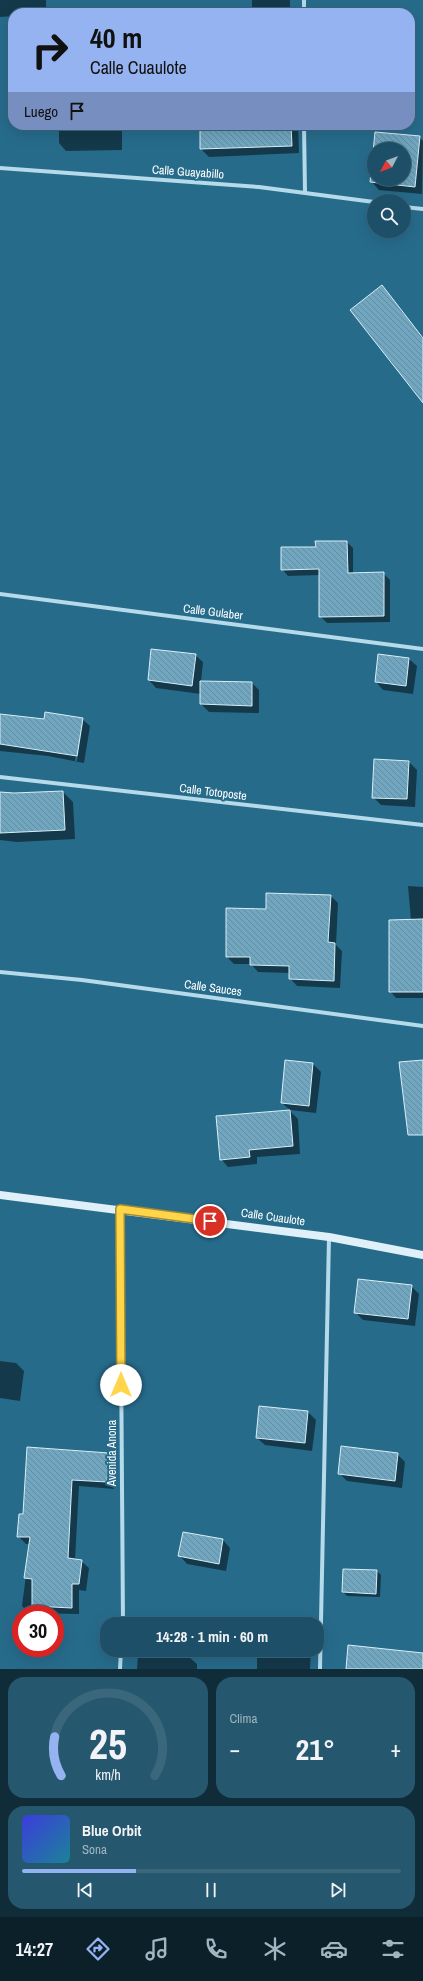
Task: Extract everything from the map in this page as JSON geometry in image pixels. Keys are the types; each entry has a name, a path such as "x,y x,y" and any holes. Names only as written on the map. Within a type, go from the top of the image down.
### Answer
{"street":[{"path":"304,130 305,192"},
{"name":"Calle Guayabillo","path":"0,168 259,187 367,201"},
{"path":"411,208 423,209"},
{"name":"Calle Gulaber","path":"0,594 423,650"},
{"name":"Calle Totoposte","path":"0,778 423,825"},
{"name":"Calle Sauces","path":"0,972 82,980 423,1026"},
{"name":"Calle Cuaulote","path":"0,1195 120,1209 329,1237 423,1255"},
{"name":"Avenida Anona","path":"120,1209 123,1617"},
{"path":"320,1669 329,1237"},
{"path":"120,1669 121,1657"}],"building":[{"path":"200,130 291,130 292,146 200,149"},
{"path":"375,132 420,136 415,187 406,186 411,186 411,142 374,142"},
{"path":"382,285 423,338 423,403 350,310"},
{"path":"315,541 347,541 348,573 384,572 384,616 319,617 319,569 281,570 281,547 316,547"},
{"path":"151,649 196,654 192,686 148,680"},
{"path":"378,654 409,658 406,686 375,682"},
{"path":"200,681 252,682 252,706 200,704"},
{"path":"45,712 83,718 77,756 0,744 0,714 44,719"},
{"path":"374,759 409,761 407,799 372,798"},
{"path":"63,791 65,830 0,833 0,792 14,793"},
{"path":"266,893 331,895 328,942 335,943 334,981 289,979 289,966 250,965 250,957 226,957 226,908 266,909"},
{"path":"423,919 423,992 389,992 389,920"},
{"path":"285,1060 313,1063 309,1106 281,1103"},
{"path":"423,1060 423,1135 408,1135 399,1062"},
{"path":"290,1110 293,1146 249,1150 250,1157 220,1160 216,1116"},
{"path":"358,1279 412,1285 408,1319 354,1313"},
{"path":"259,1406 308,1411 305,1443 256,1438"},
{"path":"341,1446 398,1453 395,1481 338,1474"},
{"path":"27,1447 109,1453 107,1482 72,1480 68,1558 82,1560 79,1584 72,1584 72,1608 64,1608 64,1605 32,1605 32,1579 24,1578 30,1537 17,1537 19,1514 23,1514"},
{"path":"183,1532 223,1539 219,1564 178,1556"},
{"path":"343,1569 377,1570 376,1594 342,1592"},
{"path":"348,1645 423,1653 423,1669 346,1669"}],"route":[{"path":"121,1385 120,1209 210,1221"}]}
